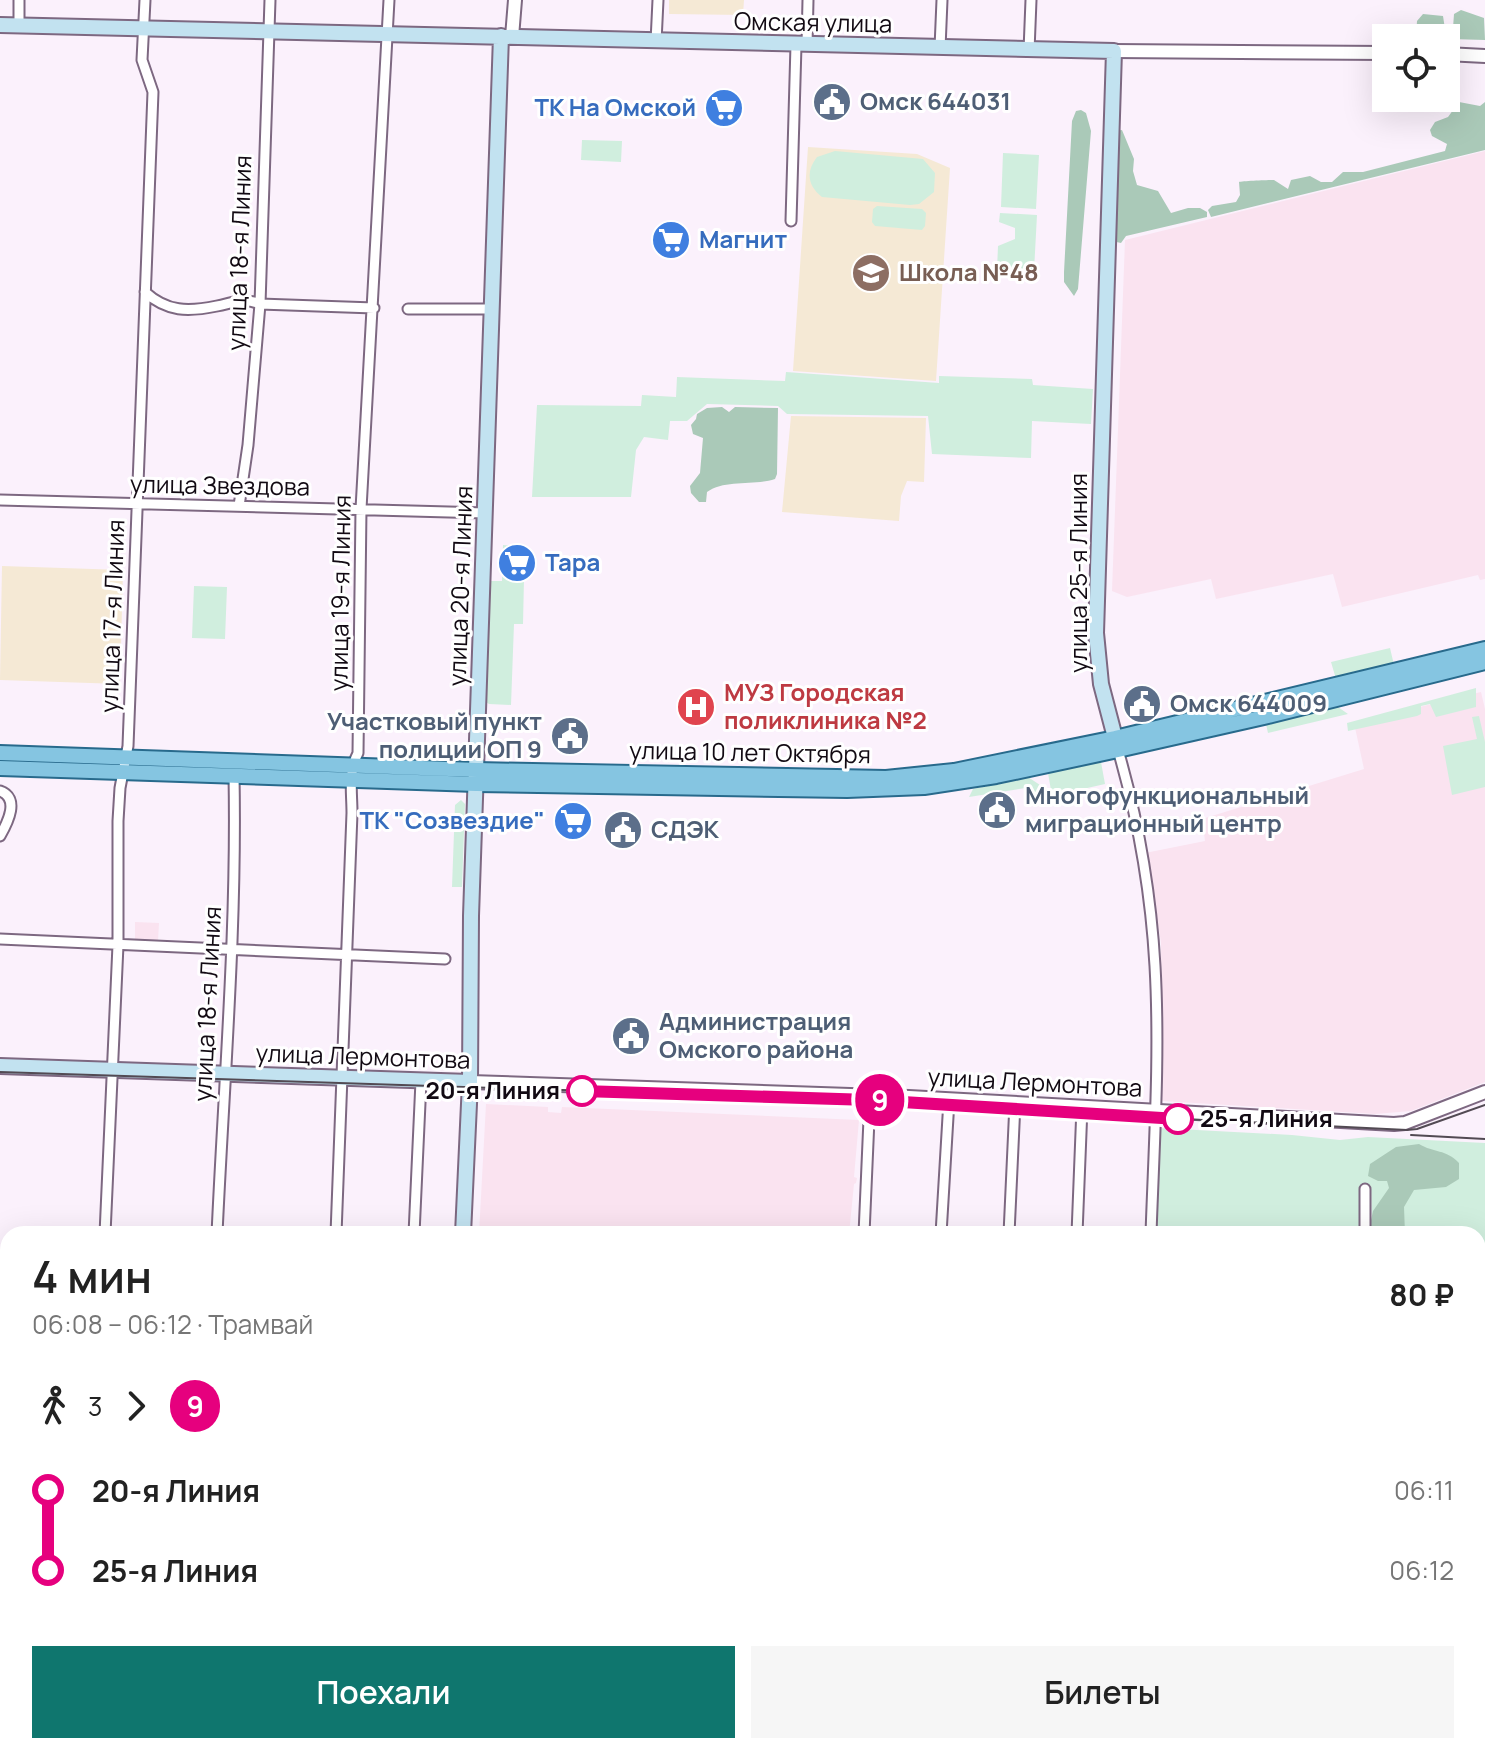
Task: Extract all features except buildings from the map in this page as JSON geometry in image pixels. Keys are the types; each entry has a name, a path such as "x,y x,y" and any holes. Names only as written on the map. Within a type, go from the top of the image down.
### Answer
{"main road":[{"name":"Омская улица","path":"0,25 1114,51"},
{"name":"улица 20-я Линия","path":"463,1226 470,1082 470,927 493,309 507,36"},
{"name":"улица 25-я Линия","path":"1114,51 1096,633 1101,684 1116,744"},
{"name":"улица 10 лет Октября","path":"0,768 126,764 888,789 924,787 996,776 1485,649"},
{"name":"улица 10 лет Октября","path":"1116,744 1264,717 1485,662"},
{"name":"улица 10 лет Октября","path":"0,753 234,775 351,772"},
{"name":"улица Лермонтова","path":"0,1066 470,1082"}],"street":[{"path":"19,0 19,25"},
{"name":"улица 17-я Линия","path":"105,1226 118,945 118,821 126,764 153,92 142,60 145,0"},
{"name":"улица 18-я Линия","path":"239,506 248,445 260,304 270,0"},
{"name":"улица 19-я Линия","path":"336,1226 351,772 358,753 361,509 389,0"},
{"name":"улица 20-я Линия","path":"507,36 515,0"},
{"path":"656,42 658,0"},
{"path":"791,221 802,45 808,0"},
{"path":"940,48 942,0"},
{"path":"1029,51 1031,0"},
{"name":"Омская улица","path":"1114,51 1372,53"},
{"path":"1460,55 1485,56"},
{"path":"145,292 169,309 217,306 243,300 260,304 374,308"},
{"path":"408,309 493,309"},
{"name":"улица Звездова","path":"0,500 486,513"},
{"name":"улица 25-я Линия","path":"1116,744 1138,838 1154,954 1155,1112 1151,1226"},
{"name":"улица 18-я Линия","path":"217,1226 236,865 234,775"},
{"path":"0,791 12,800 0,836"},
{"path":"0,939 445,959"},
{"path":"414,1226 421,1081"},
{"name":"улица Лермонтова","path":"470,1082 870,1096 1394,1124 1405,1123 1485,1092"},
{"path":"864,1226 870,1096"},
{"path":"941,1226 949,1100"},
{"path":"1009,1226 1015,1103"},
{"path":"1077,1226 1082,1107"},
{"path":"1365,1189 1365,1226"}],"shaded area":[{"path":"669,0 744,0 743,15 669,14"},
{"name":"Школа №48","path":"808,147 917,154 950,168 936,381 793,371"},
{"path":"1485,151 1485,579 1480,580 1478,575 1342,607 1333,574 1216,599 1211,579 1127,597 1112,591 1125,240"},
{"path":"791,416 926,418 924,482 907,481 901,496 899,521 782,512"},
{"path":"2,566 123,570 120,684 0,680"},
{"path":"1481,692 1485,709 1485,1082 1411,1111 1375,1114 1162,1101 1161,942 1145,853 1205,841 1202,819 1364,769 1354,723"},
{"path":"135,922 159,923 158,941 135,940"},
{"path":"486,1104 548,1107 548,1112 561,1113 562,1107 859,1120 854,1177 857,1178 850,1226 479,1226"}],"green space":[{"path":"1461,10 1484,18 1485,40 1460,39 1460,24 1453,24 1454,14"},
{"path":"1423,14 1443,16 1444,24 1417,24"},
{"path":"1460,102 1480,106 1485,102 1485,150 1211,217 1208,210 1212,206 1236,202 1240,195 1239,182 1274,180 1288,189 1291,180 1310,176 1321,182 1332,182 1343,172 1363,172 1445,151 1447,144 1432,136 1430,130 1435,122 1448,117 1452,112 1460,112"},
{"path":"1076,111 1086,113 1091,131 1078,289 1074,296 1064,282 1064,272 1072,121"},
{"path":"1122,130 1134,159 1137,185 1158,191 1171,213 1200,208 1207,212 1207,217 1126,236 1121,243 1112,241 1116,131"},
{"path":"582,140 622,141 621,162 581,160"},
{"path":"835,151 923,159 935,173 934,192 919,204 910,205 822,197 811,183 811,167 817,157"},
{"path":"1003,153 1039,155 1036,209 1001,207"},
{"path":"877,206 922,209 926,213 925,226 922,230 875,226 872,222 873,209"},
{"path":"1000,213 1037,215 1034,271 997,270 998,246 1015,239 1015,228 999,222"},
{"path":"786,372 939,383 939,376 1032,379 1033,385 1093,389 1091,424 1032,421 1031,458 932,454 928,416 787,414 778,406 707,404 687,421 670,421 668,440 644,437 636,450 631,497 532,497 537,405 641,406 642,395 676,397 677,377 785,381"},
{"path":"722,407 729,412 735,407 778,408 777,474 775,479 766,481 714,488 707,492 706,502 699,502 691,493 690,486 700,473 703,438 693,434 691,425 697,414 707,408"},
{"path":"503,545 513,546 512,579 524,579 523,624 514,624 511,705 486,702 490,581 502,581"},
{"path":"194,586 227,587 225,639 192,638"},
{"path":"1390,648 1394,665 1336,679 1331,662"},
{"path":"1476,688 1476,707 1436,717 1430,704 1421,706 1421,714 1417,716 1348,731 1347,723"},
{"path":"1338,707 1348,714 1268,733 1266,724"},
{"path":"1479,716 1485,742 1485,787 1452,795 1443,746 1477,739 1472,717"},
{"path":"1101,762 1105,784 1052,796 1048,773"},
{"path":"1028,777 1040,785 1037,792 1028,792 1025,788 969,797 973,789"},
{"path":"461,800 465,804 462,887 452,887 455,805"},
{"path":"1159,1128 1340,1140 1368,1137 1485,1143 1485,1226 1372,1226 1371,1188 1364,1184 1361,1185 1359,1226 1154,1226"},
{"path":"1419,1144 1445,1153 1459,1163 1459,1179 1446,1187 1414,1190 1404,1207 1405,1226 1370,1226 1373,1211 1389,1188 1387,1181 1368,1176 1370,1164 1396,1147"}],"tram line":[{"path":"0,1072 870,1100 1407,1130 1485,1105"},
{"name":"9","path":"582,1091 870,1100 1178,1119"},
{"path":"1411,1135 1485,1139"}],"place":[{"name":"Омск 644031","path":"832,102"},
{"name":"ТК На Омской","path":"724,108"},
{"name":"Магнит","path":"671,240"},
{"name":"Школа №48","path":"871,273"},
{"name":"Тара","path":"517,563"},
{"name":"Омск 644009","path":"1142,704"},
{"name":"МУЗ Городская поликлиника №2","path":"696,707"},
{"name":"Участковый пункт полиции ОП 9","path":"570,736"},
{"name":"Многофункциональный миграционный центр","path":"997,810"},
{"name":"ТК \"Созвездие\"","path":"573,821"},
{"name":"СДЭК","path":"623,830"},
{"name":"Администрация Омского района","path":"631,1036"},
{"name":"20-я Линия","path":"582,1091"},
{"name":"25-я Линия","path":"1178,1119"}]}
